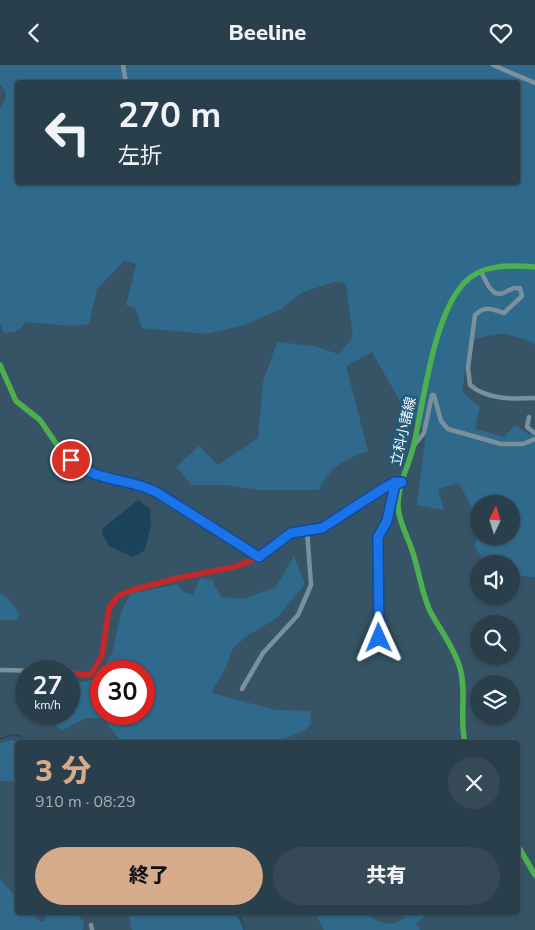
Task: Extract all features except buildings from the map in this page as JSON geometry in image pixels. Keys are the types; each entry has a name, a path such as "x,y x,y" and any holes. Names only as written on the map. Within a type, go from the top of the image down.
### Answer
{"street":[{"path":"123,65 126,80"},
{"path":"493,65 535,83"},
{"name":"立科小諸線","path":"465,740 463,679 457,661 427,606 418,582 414,558 400,517 398,505 402,482 414,445 423,396 456,293 464,283 481,272 496,267 535,267"},
{"path":"481,272 495,293 501,294 514,288 520,288 522,296 504,313 488,307 481,309 475,315 468,368 470,385 481,392 500,397 535,398"},
{"path":"0,365 16,401 40,420 59,448 79,466 91,473 116,482 151,489 259,557"},
{"path":"414,445 424,433 432,395 434,395 441,421 448,429 501,444 523,443 535,439"},
{"path":"529,417 527,427 535,433"},
{"path":"80,674 91,675 100,663 104,652 106,614 118,596 132,590 184,576 236,567 259,557 291,533 322,528 384,488 395,482 402,482"},
{"path":"379,638 378,537 387,521 395,485 402,482"},
{"path":"242,689 263,653 298,615 311,585 307,530"},
{"path":"0,670 15,670"},
{"path":"520,849 535,875"}],"shaded area":[{"path":"0,65 535,65 535,346 534,343 502,334 470,341 462,392 480,407 475,429 504,437 515,425 529,434 535,432 535,577 520,576 520,555 480,555 475,547 475,545 520,545 520,495 470,495 470,504 459,483 438,489 444,510 417,505 426,433 404,408 372,352 346,366 368,451 352,457 339,465 328,475 319,490 258,490 227,485 192,485 176,467 199,446 218,465 258,438 263,382 277,342 314,346 338,354 353,338 346,283 334,282 303,292 281,309 244,325 207,334 142,328 135,308 126,305 136,264 125,260 97,289 89,324 72,326 26,322 18,331 4,333 0,324 0,108 6,98 6,91 0,85"},
{"path":"138,500 150,509 151,524 145,550 133,557 109,546 102,534 103,528"},
{"path":"294,556 305,584 277,618 247,636 233,648 225,669 211,693 276,710 310,711 311,724 305,730 282,740 120,740 108,725 155,725 155,660 108,660 112,654 121,613 130,594 178,584 183,592 193,595 200,578 212,580 221,597 244,599 276,587"},
{"path":"0,593 7,597 20,615 17,620 0,620"},
{"path":"89,681 90,718 80,721 80,682"},
{"path":"55,725 72,725 62,730"},
{"path":"15,741 15,781 0,781 0,743"},
{"path":"0,879 15,896 15,915 34,915 41,922 45,920 45,915 78,915 84,922 83,930 0,930"},
{"path":"128,915 236,915 245,930 132,930"},
{"path":"316,915 368,915 382,922 394,923 407,915 426,915 416,924 420,930 324,930"}],"waterway":[{"path":"0,739 12,735 20,736 24,740"},
{"path":"240,915 244,930"}],"traffic: fast":[{"path":"464,740 463,686 460,668 427,603 400,518 398,507 399,492 413,448 437,339 453,298 464,283 479,272 506,266 535,267"},
{"path":"0,365 16,401 40,420 59,448 79,466 116,482 151,489 259,557"},
{"path":"520,849 535,875"}],"traffic: slow":[{"path":"257,558 287,535 330,524 384,488 402,482"}],"traffic: jam":[{"path":"80,674 91,675 102,655 109,608 118,596 132,590 178,578 234,567 257,558"}],"route":[{"path":"71,460 91,473 116,482 151,489 172,500 259,557 291,533 299,530 322,528 384,488 395,482 402,482 395,485 387,521 378,537 380,560 379,638"}]}
